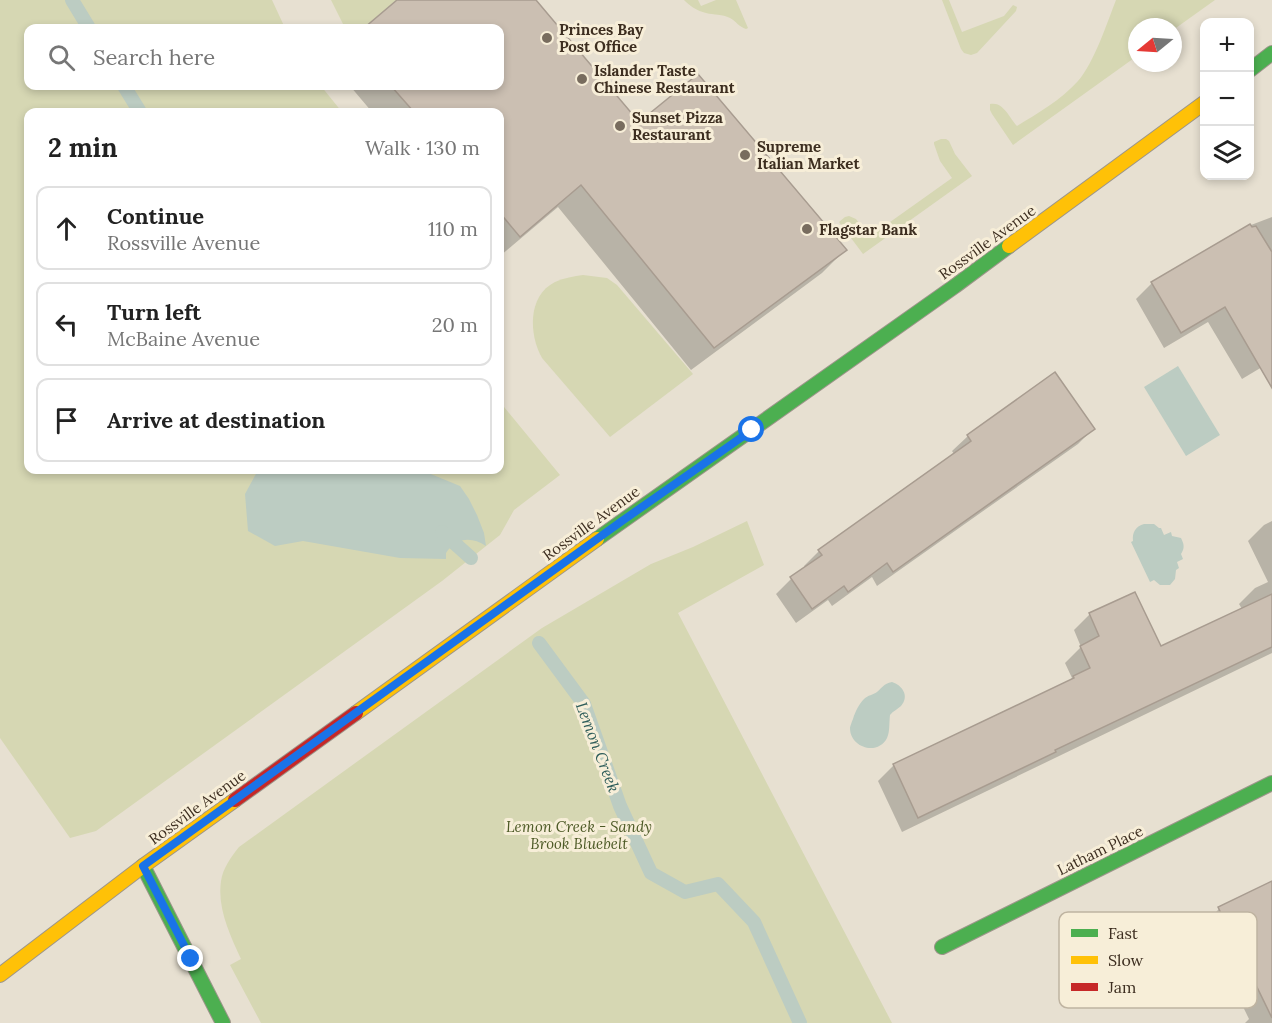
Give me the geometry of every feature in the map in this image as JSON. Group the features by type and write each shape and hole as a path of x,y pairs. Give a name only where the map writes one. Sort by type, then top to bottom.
{"street":[{"path":"1254,67 1272,53"},
{"name":"Rossville Avenue","path":"0,975 143,866 622,521 993,258 1200,106"},
{"name":"Latham Place","path":"942,947 1272,783"},
{"path":"143,866 223,1023"}],"green space":[{"path":"0,0 272,0 283,24 24,24 24,90 324,90 339,108 24,108 24,474 504,474 504,407 560,475 514,510 500,535 442,581 96,831 70,838 0,738"},
{"path":"331,0 397,0 369,24 343,24"},
{"path":"684,0 698,0 701,6 716,0 736,0 748,28 744,28 727,17 700,11"},
{"path":"942,0 949,0 962,32 1004,16 1013,5 1017,7 1016,11 977,53 971,55 964,53 961,49"},
{"path":"1116,0 1215,0 1182,24 1182,18 1128,18 1128,62 1013,145 992,114 990,104 1002,107 1017,126 1049,106 1078,81 1100,42"},
{"path":"941,139 949,141 955,154 972,176 863,254 839,222 849,216 856,219 869,237 952,178 940,161 934,144"},
{"path":"583,275 607,278 617,285 693,374 610,437 542,358 533,328 535,306 546,288 569,277"},
{"name":"Lemon Creek - Sandy Brook Bluebelt","path":"747,521 764,565 678,613 892,1023 261,1023 230,965 241,959 225,921 221,901 221,881 224,872 239,847 542,628 651,564"}],"shaded area":[{"path":"1178,366 1220,435 1186,456 1144,387"},
{"path":"256,474 431,474 460,486 477,515 486,546 475,541 464,540 450,548 446,553 446,559 400,558 303,541 275,546 248,531 245,494"},
{"path":"1144,524 1154,524 1161,528 1164,535 1171,532 1172,536 1182,540 1183,559 1177,562 1179,568 1170,585 1160,585 1154,580 1150,582 1131,542 1135,530"},
{"path":"892,682 902,688 905,698 901,706 890,715 887,738 877,747 859,745 851,735 850,728 857,708 866,698"}],"building":[{"path":"397,0 536,0 639,122 698,74 847,250 714,348 581,185 520,237 504,218 504,108 410,108 395,90 504,90 504,24 369,24"},
{"path":"1250,224 1252,227 1256,226 1272,252 1272,388 1225,307 1181,333 1151,282"},
{"path":"1055,372 1095,429 893,572 887,563 848,592 844,586 812,609 790,577 822,555 818,550 971,441 967,435"},
{"path":"1135,592 1161,646 1272,594 1272,647 918,818 893,764 1074,678 1073,676 1090,668 1080,646 1099,636 1089,613"},
{"path":"1272,881 1272,1018 1257,987 1257,912 1220,912 1218,907"}],"waterway":[{"name":"Lemon Creek","path":"72,0 87,24"},
{"name":"Lemon Creek","path":"126,90 138,108"},
{"name":"Lemon Creek","path":"442,532 471,558"},
{"name":"Lemon Creek","path":"539,643 584,704 620,806 651,873 685,892 718,884 754,922 800,1023"}],"traffic: fast":[{"path":"1254,67 1272,53"},
{"path":"597,539 1009,246"},
{"path":"942,947 1272,783"},
{"path":"143,866 223,1023"}],"traffic: slow":[{"path":"1009,246 1200,106"},
{"path":"356,713 597,539"},
{"path":"0,975 143,866 235,800"}],"traffic: jam":[{"path":"235,800 356,713"}],"place":[{"name":"Princes Bay Post Office","path":"547,38"},
{"name":"Islander Taste Chinese Restaurant","path":"582,79"},
{"name":"Sunset Pizza Restaurant","path":"620,126"},
{"name":"Supreme Italian Market","path":"745,155"},
{"name":"Flagstar Bank","path":"807,229"}],"route":[{"path":"191,959 143,866 752,430"}]}
